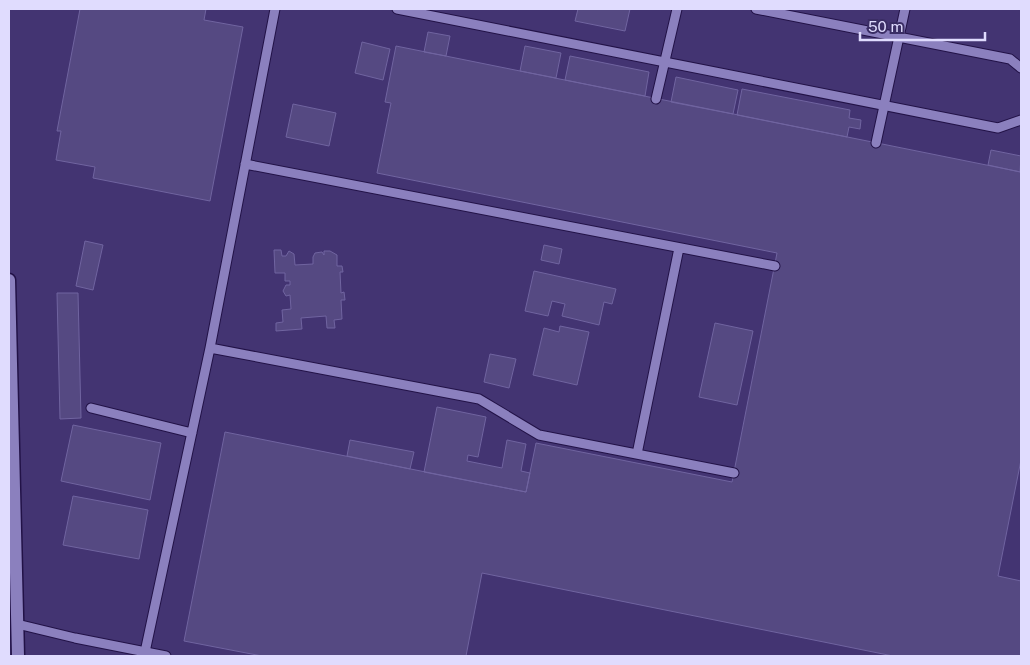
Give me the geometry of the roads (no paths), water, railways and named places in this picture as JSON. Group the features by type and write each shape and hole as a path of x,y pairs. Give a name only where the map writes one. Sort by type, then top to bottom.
{"street":[{"path":"9,280 18,656"}],"lane":[{"path":"145,652 210,348 274,9"},
{"path":"397,9 998,128 1021,120"},
{"path":"656,99 677,9"},
{"path":"756,9 1010,59 1021,68"},
{"path":"876,143 905,9"},
{"path":"245,164 775,266"},
{"path":"637,454 679,248"},
{"path":"210,348 479,399 539,435 734,473"},
{"path":"91,408 192,433"},
{"path":"17,624 166,656"}]}
